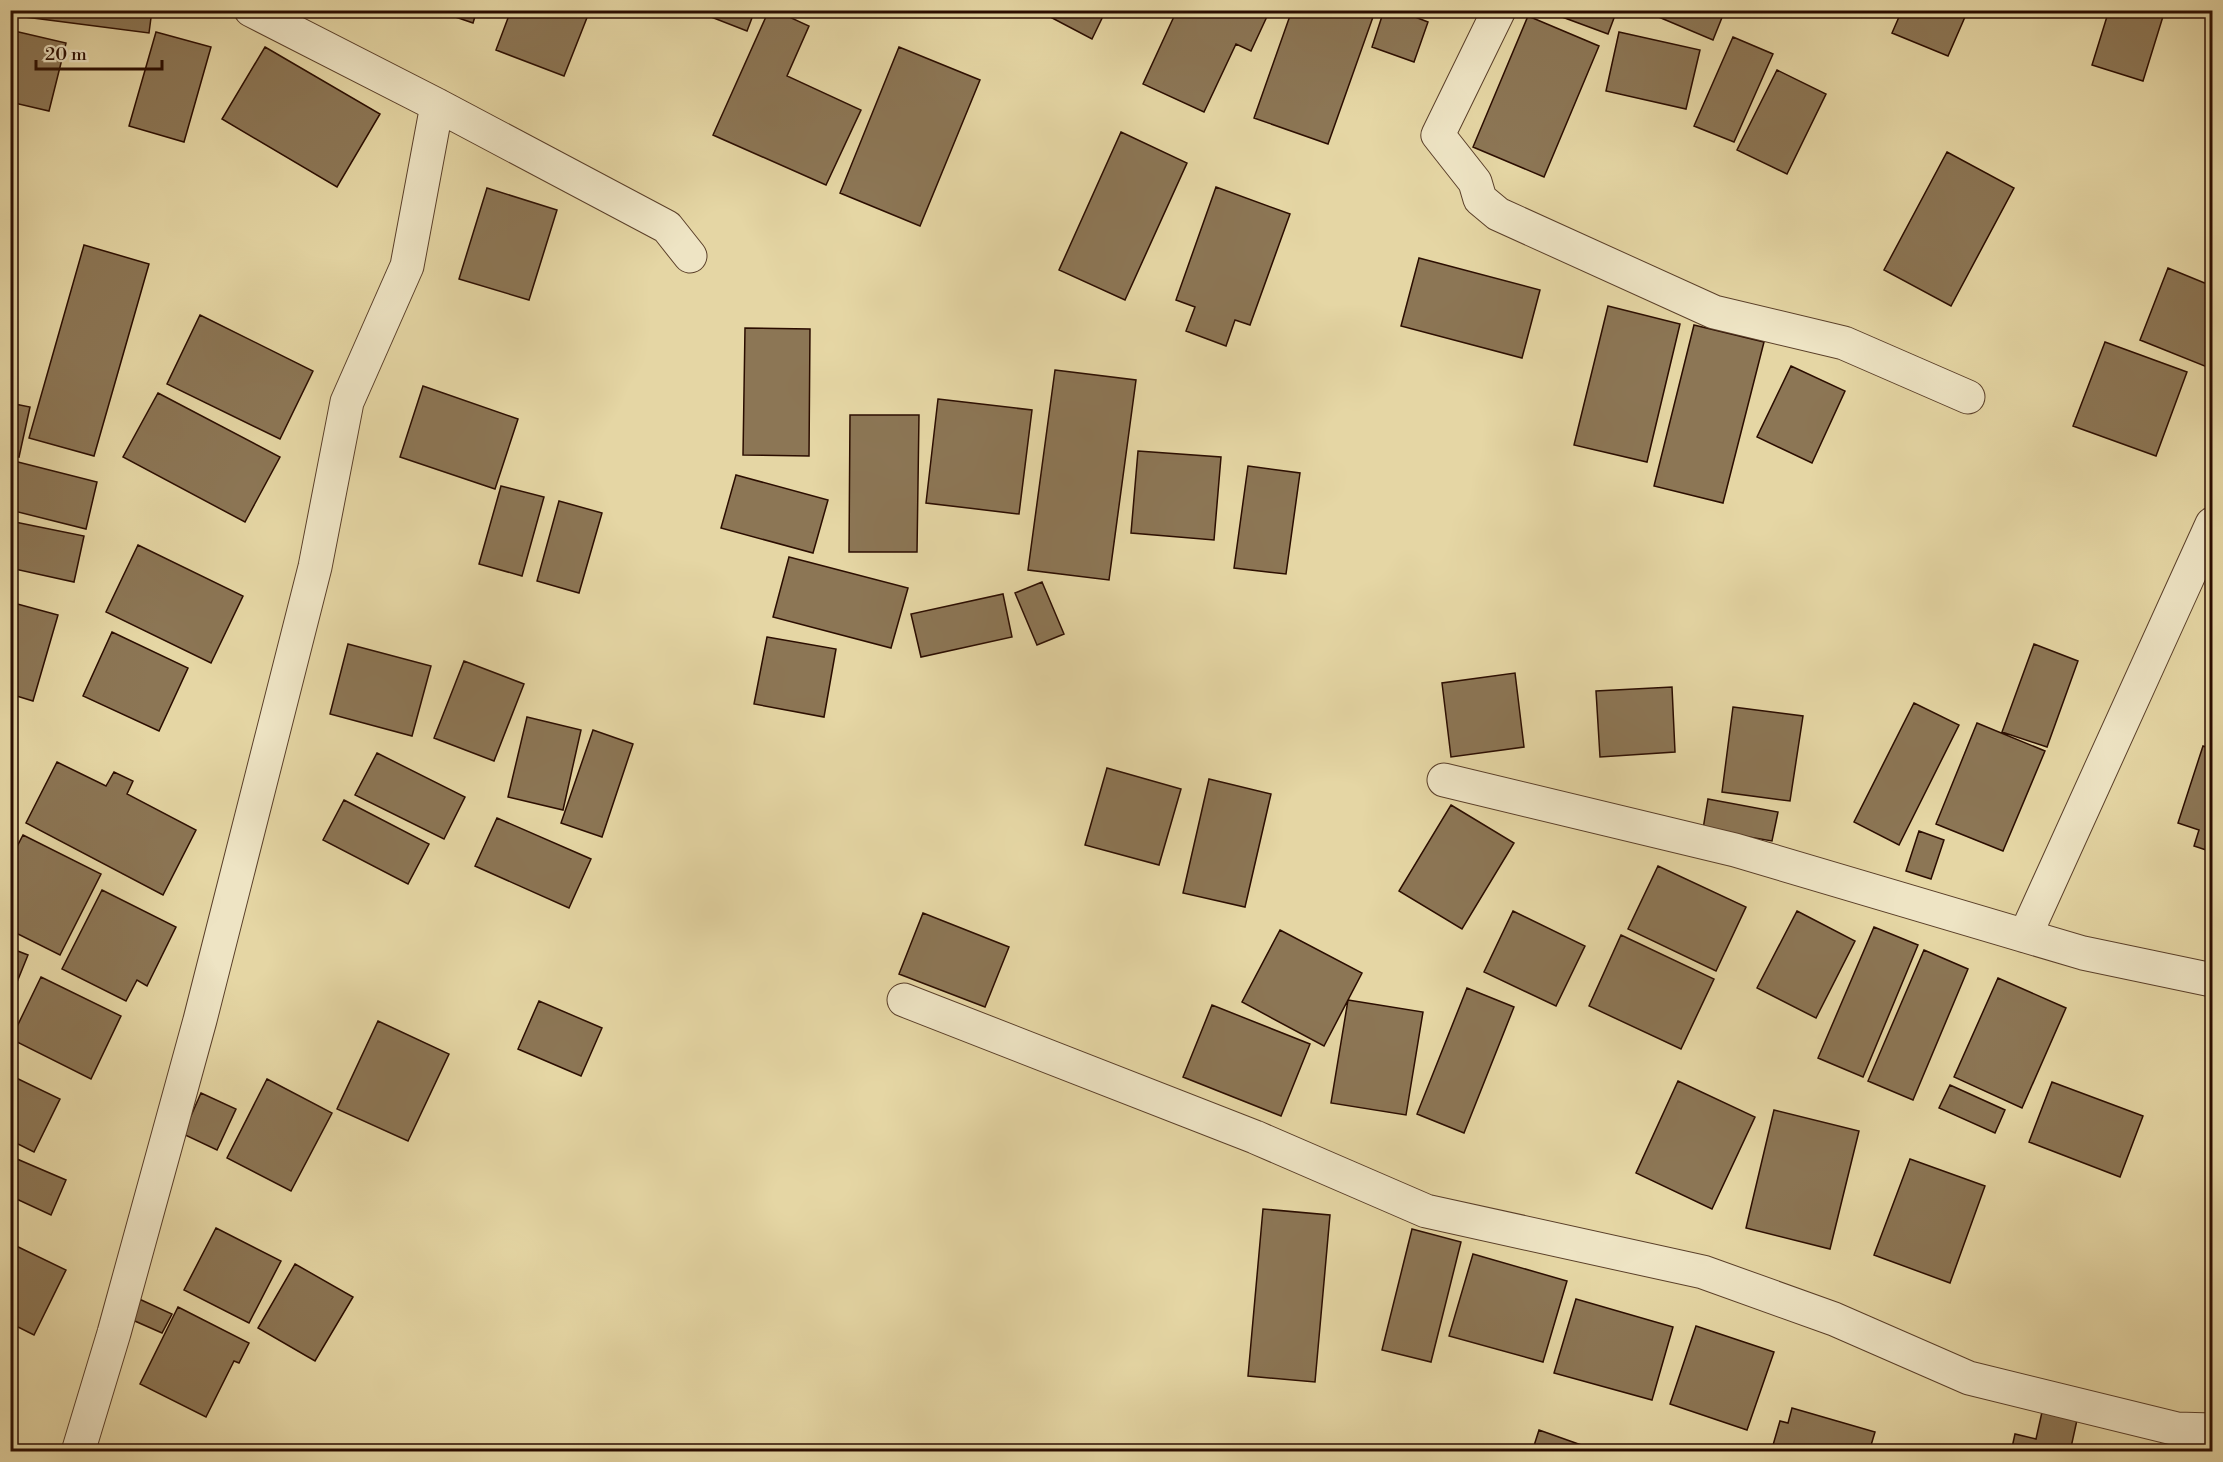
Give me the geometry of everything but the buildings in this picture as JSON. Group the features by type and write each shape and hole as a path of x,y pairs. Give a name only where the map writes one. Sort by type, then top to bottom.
{"street":[{"path":"251,10 667,227 690,256"},
{"path":"1499,10 1438,135 1475,182 1479,199 1498,214 1714,312 1844,343 1968,397"},
{"path":"78,1452 114,1333 202,1009 315,567 347,402 407,266 437,105"},
{"path":"2025,936 2212,524"},
{"path":"1444,780 1735,850 2083,953 2212,980"},
{"path":"904,1000 1256,1137 1426,1211 1703,1272 1834,1319 1969,1378 2177,1430 2212,1430"}]}
